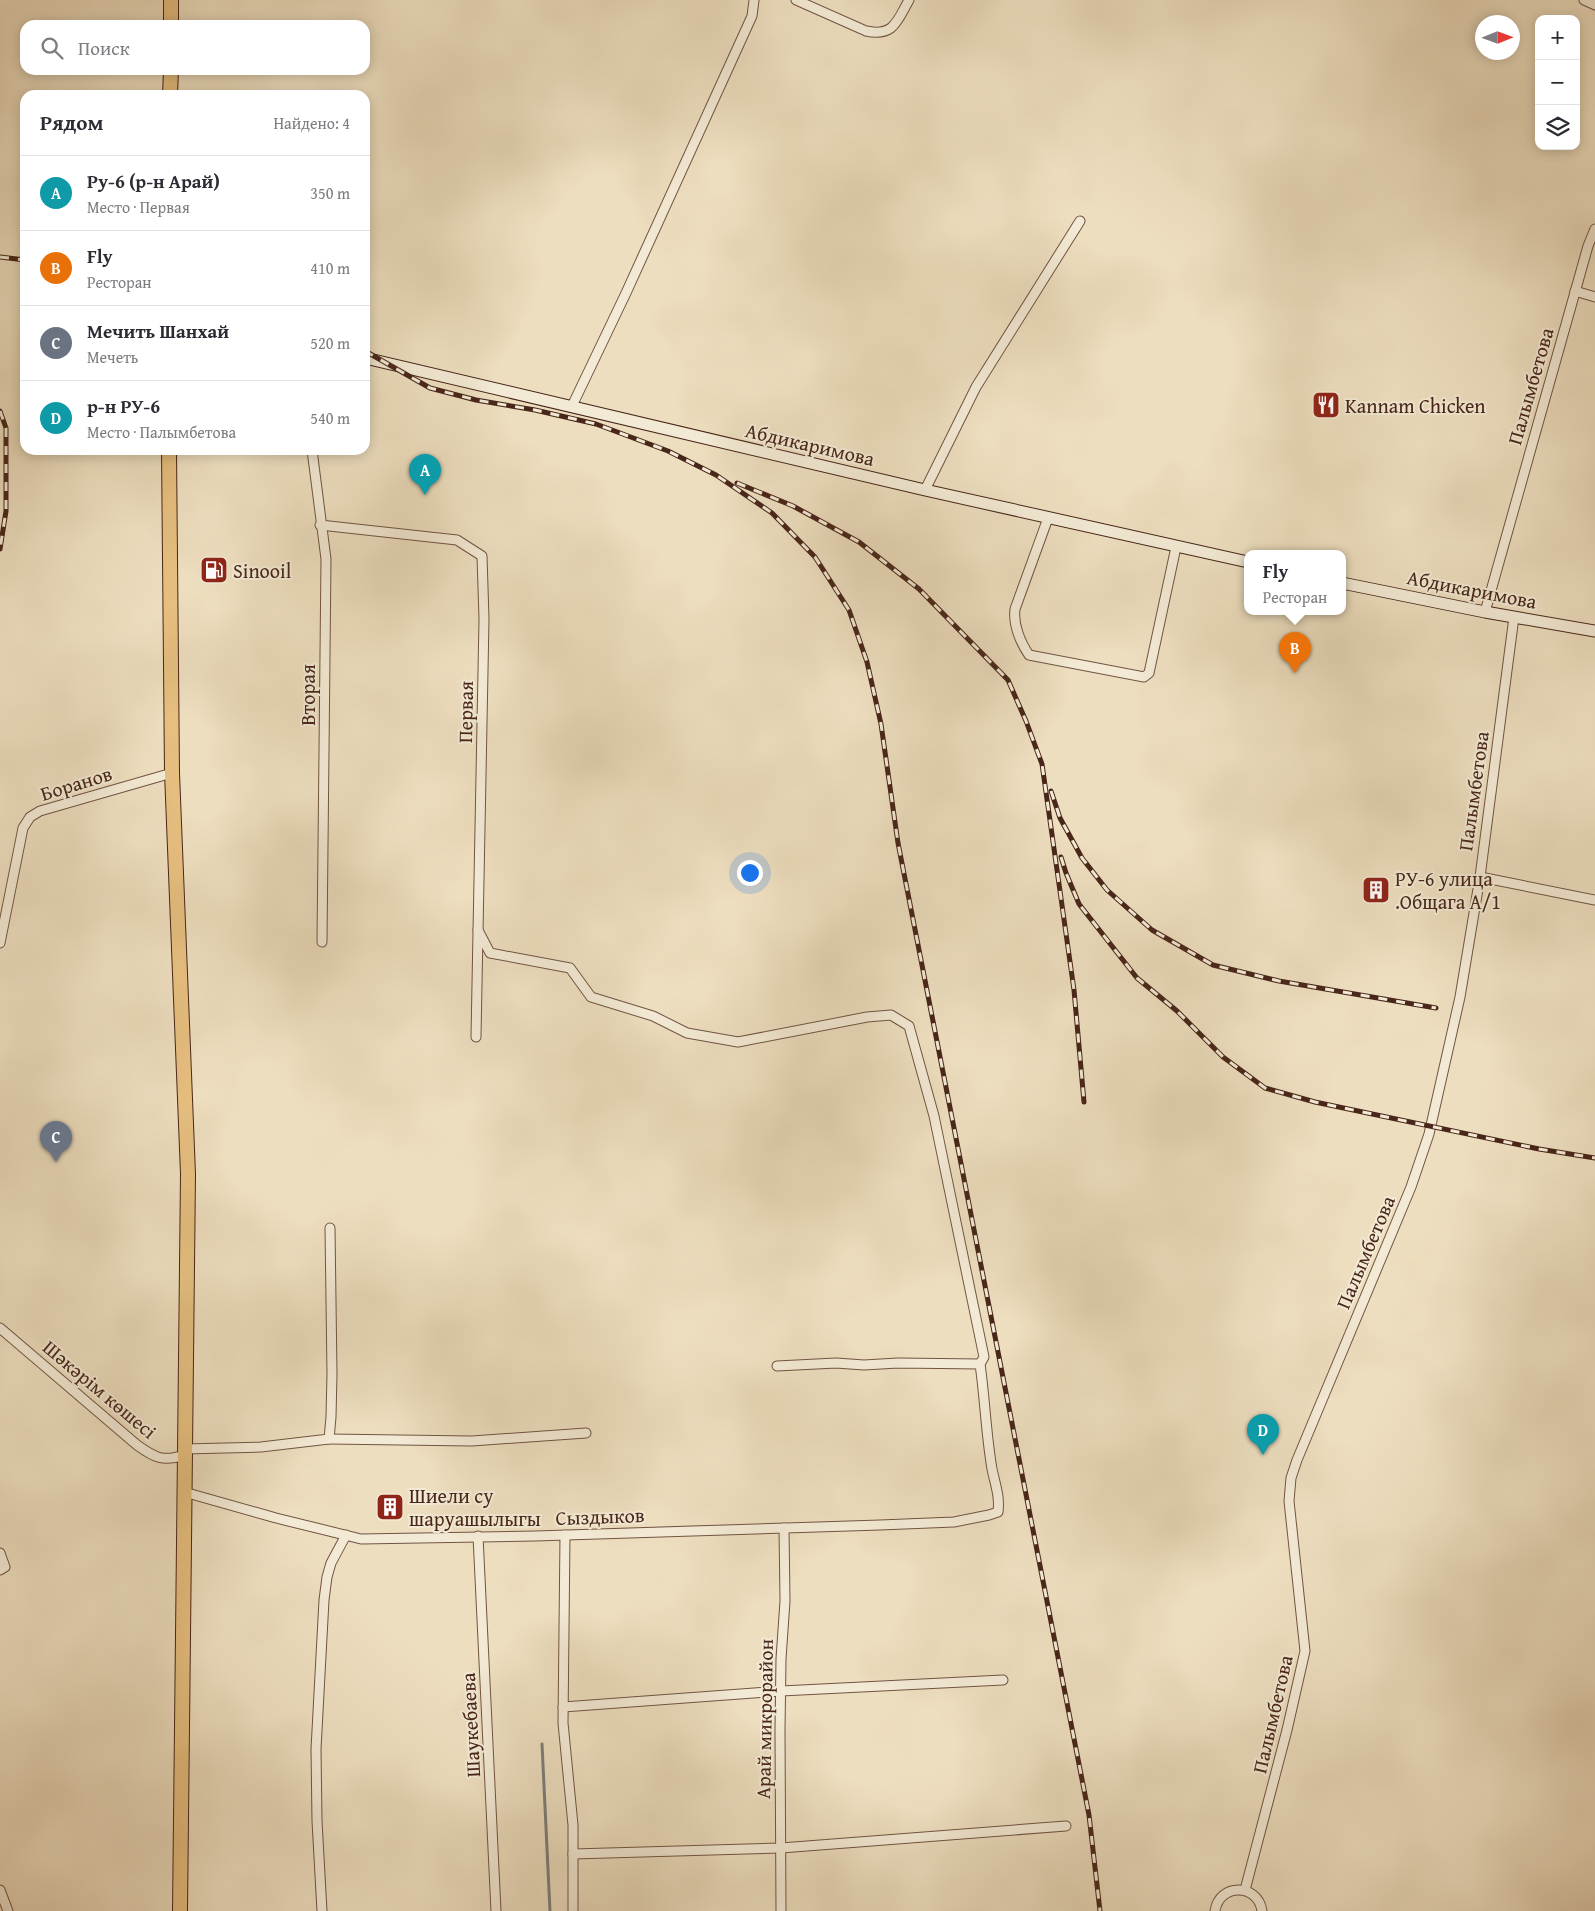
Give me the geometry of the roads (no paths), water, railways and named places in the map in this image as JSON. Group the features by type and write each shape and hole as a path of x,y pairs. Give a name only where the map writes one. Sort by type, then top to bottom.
{"main road":[{"path":"171,0 171,20"},
{"path":"170,90 171,75"},
{"name":"Абдикаримова","path":"370,359 925,490 1244,561"},
{"path":"169,455 172,772 188,1174 180,1911"},
{"name":"Абдикаримова","path":"1346,584 1485,612 1595,631"}],"street":[{"path":"572,406 626,293 752,16 754,0"},
{"path":"796,0 866,31 878,34 888,31 909,0"},
{"path":"1584,0 1595,5"},
{"path":"925,490 976,387 1080,221"},
{"name":"Палымбетова","path":"1485,612 1575,291 1595,229"},
{"path":"1575,291 1595,297"},
{"name":"Вторая","path":"313,455 320,525 326,559 322,942"},
{"path":"1048,518 1015,609 1014,619 1024,648 1029,655 1144,677 1149,674 1176,547"},
{"name":"Первая","path":"320,525 457,540 482,556 484,619 476,1037"},
{"name":"Палымбетова","path":"1245,1890 1287,1730 1305,1650 1288,1501 1291,1478 1411,1187 1428,1134 1460,997 1480,877 1514,617"},
{"name":"Боранов","path":"0,943 23,828 30,817 40,810 172,772"},
{"path":"1480,877 1595,900"},
{"path":"478,930 490,953 570,968 591,997 653,1016 687,1034 738,1042 867,1017 891,1015 909,1026 934,1116 984,1357 980,1364 898,1363 864,1365 836,1363 778,1366"},
{"path":"328,1439 331,1417 332,1374 330,1228"},
{"name":"Шәкәрім көшесі","path":"0,1328 137,1445 152,1455 164,1459 185,1452 261,1447 328,1439 472,1441 586,1433"},
{"name":"Сыздыков","path":"184,1492 361,1539 566,1535 954,1522 990,1516 998,1512 998,1492 992,1469 986,1429 980,1364"},
{"name":"Арай микрорайон","path":"781,1911 781,1691 785,1601 784,1528"},
{"path":"322,1911 317,1821 316,1749 324,1600 331,1563 346,1535"},
{"path":"566,1535 563,1723 573,1826 573,1911"},
{"name":"Шаукебаева","path":"478,1536 496,1911"},
{"path":"0,1553 3,1569"},
{"path":"563,1707 781,1691 1003,1680"},
{"path":"573,1854 781,1848 1066,1826"},
{"path":"1215,1911 1218,1901 1223,1895 1237,1889 1245,1890 1257,1899 1262,1911"},
{"path":"0,1890 8,1911"}],"waterway":[{"path":"542,1744 550,1911"}],"railway":[{"path":"0,257 20,259"},
{"path":"370,354 430,388 476,400 535,410 596,424 668,451 716,475 772,513 815,557 849,610 867,662 881,724 898,843 1089,1815 1100,1911"},
{"path":"0,411 6,428 6,511 0,549"},
{"path":"737,483 793,506 859,542 919,589 1008,680 1042,764 1074,990 1084,1102"},
{"path":"1051,791 1060,818 1082,858 1107,890 1152,930 1213,965 1279,981 1436,1008"},
{"path":"1061,857 1079,904 1137,978 1177,1011 1223,1057 1265,1088 1315,1102 1539,1149 1595,1158"}],"place":[{"name":"Kannam Chicken","path":"1326,405"},
{"name":"Ру-6 (р-н Арай)","path":"425,495"},
{"name":"Sinooil","path":"214,570"},
{"name":"Fly","path":"1295,673"},
{"name":"РУ-6 улица .Общага А/1","path":"1376,890"},
{"name":"Мечить Шанхай","path":"56,1162"},
{"name":"р-н РУ-6","path":"1263,1455"},
{"name":"Шиели су шаруашылыгы","path":"390,1507"}]}
